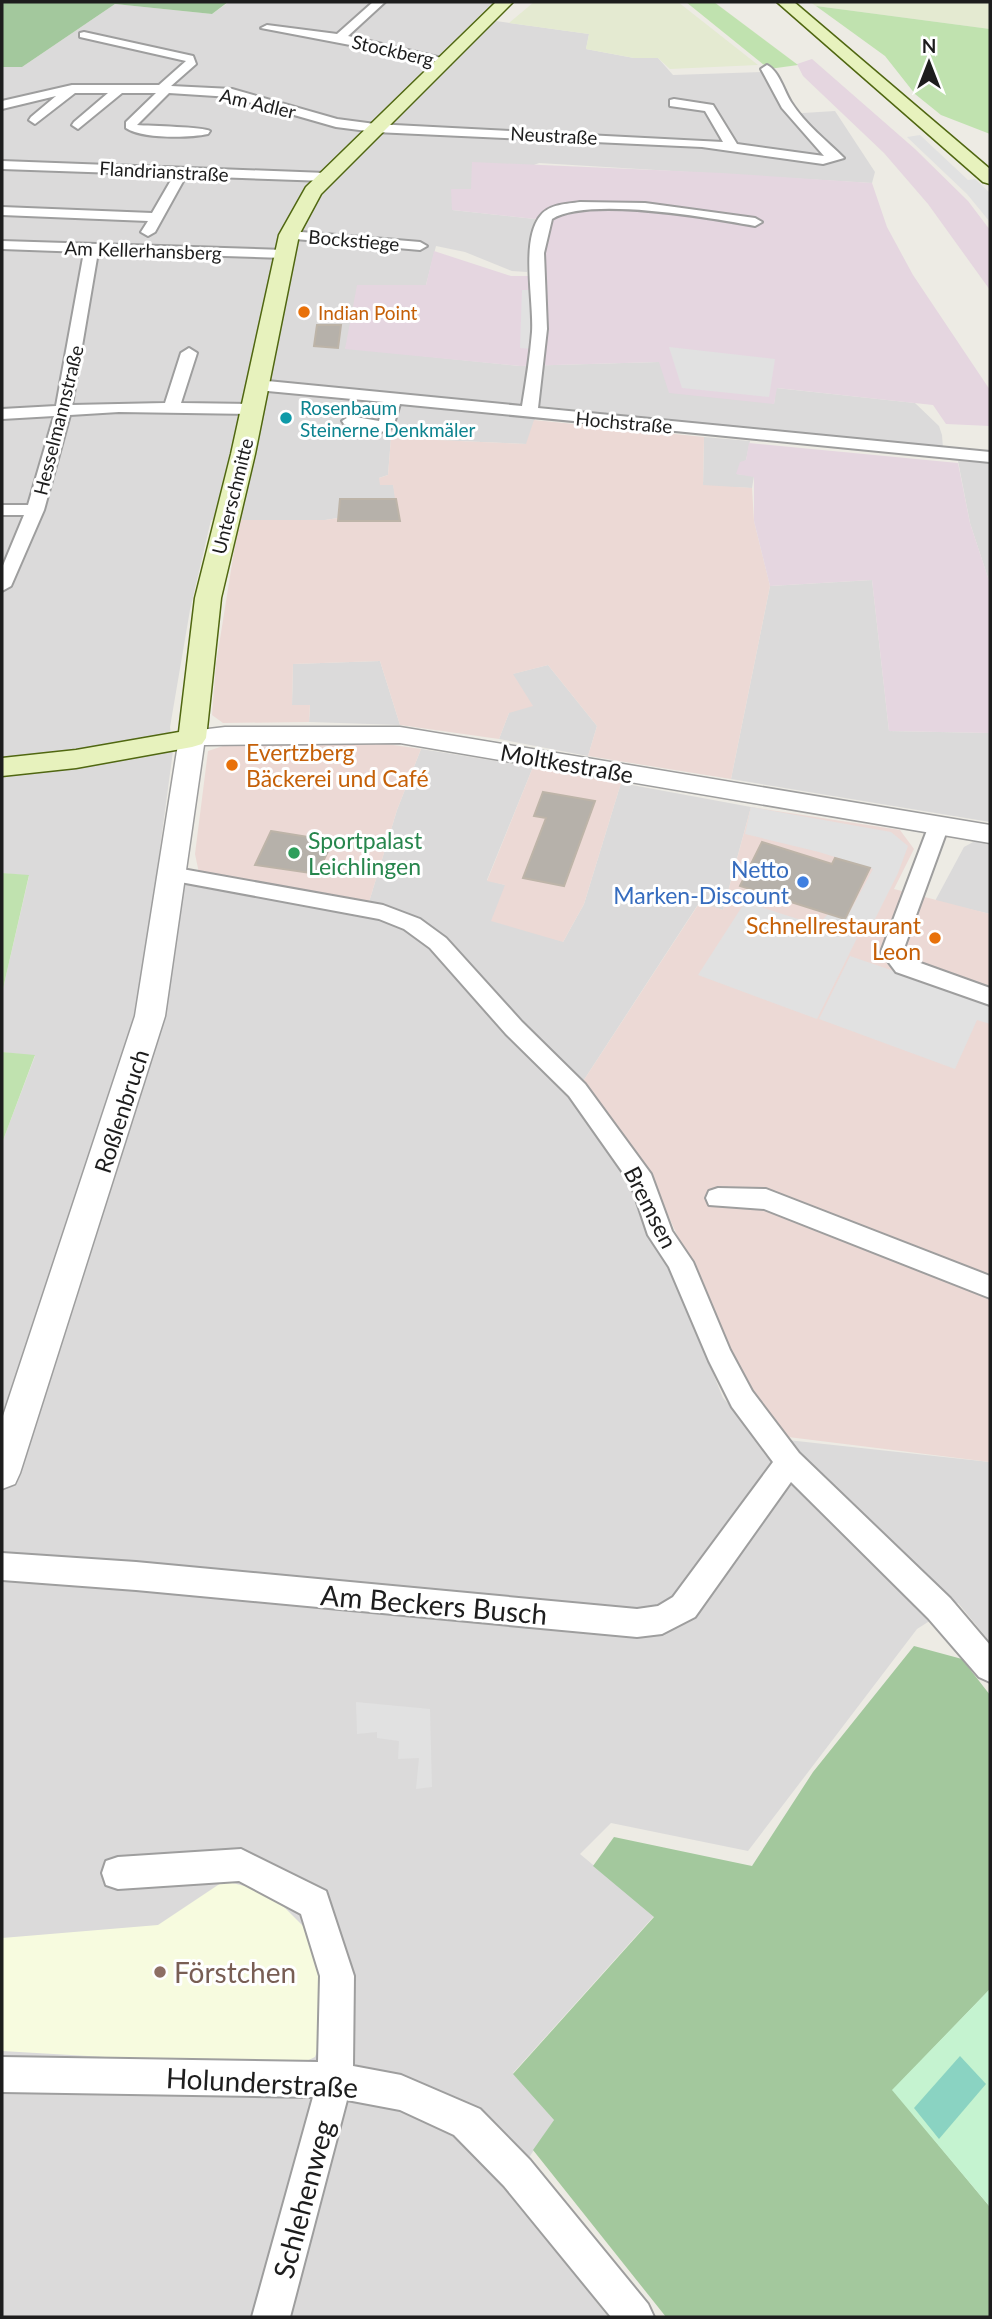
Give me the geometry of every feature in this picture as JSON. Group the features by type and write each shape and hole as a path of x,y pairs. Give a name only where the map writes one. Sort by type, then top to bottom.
{"main road":[{"name":"Stockberg","path":"375,128 505,2"},
{"path":"785,2 990,178"},
{"name":"Unterschmitte","path":"192,738 208,598 255,397 286,245 301,209 326,177 375,128"},
{"path":"2,767 76,759 192,738"}],"street":[{"name":"Stockberg","path":"340,38 379,2"},
{"name":"Stockberg","path":"267,28 340,38 446,62"},
{"path":"84,35 189,58 192,62 165,85 166,89 130,125 134,128 175,133 204,131"},
{"name":"Neustraße","path":"375,128 732,146 823,160 838,158 828,153 786,105 767,69"},
{"path":"78,125 120,88"},
{"path":"35,120 72,89"},
{"name":"Am Adler","path":"2,105 72,89 166,89 242,95 336,123 375,128"},
{"path":"674,103 709,108 713,120 732,146"},
{"name":"Flandrianstraße","path":"2,165 326,177"},
{"path":"139,249 182,172"},
{"path":"529,413 540,319 539,244 545,218 552,210 575,205 620,207 716,214 755,222"},
{"path":"2,211 155,217"},
{"name":"Am Kellerhansberg","path":"2,245 139,249 286,245"},
{"name":"Bockstiege","path":"286,245 420,246"},
{"name":"Hesselmannstraße","path":"2,586 36,510 65,410 92,248"},
{"path":"172,407 189,353"},
{"name":"Hochstraße","path":"2,414 172,407 255,397 393,399 990,457"},
{"path":"350,421 385,427 393,399"},
{"path":"2,510 36,510"},
{"name":"Moltkestraße","path":"192,738 225,735 400,735 990,834"},
{"name":"Roßlenbruch","path":"2,1473 140,1053 155,993 192,738"},
{"path":"939,825 892,947 894,957 904,966 990,997"},
{"name":"Bremsen","path":"172,874 383,912 412,924 438,943 514,1028 577,1090 642,1181 661,1235 680,1262 718,1353 742,1399 789,1462 939,1608 990,1667"},
{"path":"718,1198 766,1199 990,1287"},
{"name":"Am Beckers Busch","path":"2,1567 136,1576 637,1623 662,1620 684,1607 789,1462"},
{"name":"Schlehenweg","path":"118,1873 241,1865 314,1903 337,1976 335,2080 271,2317"},
{"name":"Holunderstraße","path":"2,2075 335,2080 401,2093 467,2122 517,2173 635,2317"}],"shaded area":[{"path":"229,2 499,2 482,19 589,34 586,49 634,58 658,58 673,75 762,72 787,114 835,111 875,172 872,183 539,163 471,190 452,210 535,219 527,272 512,271 465,252 436,246 426,285 345,348 519,366 659,362 774,404 776,388 915,403 939,426 942,435 943,448 539,406 527,444 391,438 388,475 379,478 393,484 396,499 340,499 338,518 325,520 211,520 190,610 170,727 173,751 156,878 382,917 413,928 535,1058 632,1173 723,1398 760,1437 990,1462 990,1642 958,1603 917,1629 748,1851 611,1823 580,1854 654,1916 513,2073 554,2120 508,2189 608,2317 2,2317 2,1143 35,1056 2,1052 2,993 29,876 2,873 2,67 22,67 115,4 212,14"},
{"path":"534,2 678,2 758,65 670,69 658,58 634,58 586,49 589,34 509,23"},
{"path":"810,2 990,2 990,29 816,6"},
{"path":"812,59 915,149 968,201 990,230 990,290 928,204 884,153 803,76 797,64"},
{"path":"920,135 968,180 975,179 990,193 990,222 967,194 907,137"},
{"path":"472,162 722,173 872,183 887,227 913,275 990,390 990,426 946,424 933,405 777,388 774,404 669,393 659,362 520,366 345,349 357,285 426,285 434,251 511,276 545,276 545,249 555,214 535,219 452,210 451,189 471,189"},
{"path":"522,290 532,290 532,349 520,348"},
{"path":"669,347 775,359 769,397 682,388"},
{"path":"534,420 704,437 703,485 752,488 754,521 770,586 731,779 588,756 597,726 548,665 513,674 533,706 509,713 499,739 400,725 380,661 293,664 292,705 310,705 309,722 223,723 212,715 216,664 239,520 325,520 338,518 340,499 395,499 393,485 380,485 379,478 388,475 391,438 526,444"},
{"path":"704,437 750,441 746,460 737,474 754,476 752,488 703,486"},
{"path":"749,443 958,463 970,523 990,584 990,733 889,731 872,580 770,586 754,521 754,477 736,474 740,462 746,460"},
{"path":"958,461 990,463 990,584 970,523"},
{"path":"872,580 889,731 990,733 990,822 731,779 770,586"},
{"path":"380,661 400,725 309,722 310,705 292,705 293,664"},
{"path":"548,665 597,726 588,756 499,739 509,713 512,674"},
{"path":"379,743 421,749 397,810 369,902 199,873 195,854 208,751 229,744"},
{"path":"421,749 533,767 487,880 505,885 563,942 584,904 621,783 751,807 723,910 699,903 580,1086 432,926 369,902 397,810"},
{"path":"533,767 621,783 584,904 563,942 491,921 505,885 487,881"},
{"path":"751,807 900,830 914,849 894,889 990,914 990,1462 780,1436 749,1397 645,1163 580,1086 700,902 723,910"},
{"path":"751,807 891,832 908,846 898,873 869,931 857,927 853,934 820,923 828,914 846,919 873,869 819,852 745,834"},
{"path":"975,841 990,844 990,914 935,901 964,847"},
{"path":"745,902 857,938 817,1019 698,975"},
{"path":"850,956 990,1004 990,1024 977,1020 955,1069 819,1019"},
{"path":"356,1702 430,1709 432,1787 416,1789 419,1758 398,1759 399,1741 377,1738 377,1732 357,1734"},
{"name":"Förstchen","path":"224,1881 257,1889 284,1907 304,1927 316,1957 320,1987 320,2043 315,2057 300,2064 259,2066 2,2051 2,1938 158,1925"},
{"path":"960,2056 986,2084 939,2139 914,2108"}],"green space":[{"path":"2,2 228,2 212,14 115,4 22,67 2,67"},
{"path":"686,2 714,2 798,65 769,69"},
{"path":"816,6 990,29 990,134 941,115 915,94 885,56"},
{"path":"2,873 29,875 2,993"},
{"path":"2,1052 35,1055 2,1143"},
{"path":"914,1646 962,1659 990,1695 990,1989 893,2090 990,2207 990,2317 666,2317 533,2150 554,2120 513,2074 654,1917 593,1866 614,1837 752,1866 813,1772"},
{"path":"990,1989 990,2207 892,2090"}],"building":[{"path":"317,325 341,325 338,348 314,346"},
{"path":"340,499 396,499 400,521 338,521"},
{"path":"543,792 595,801 564,886 523,878 546,818 534,816"},
{"name":"Sportpalast Leichlingen","path":"271,831 333,841 317,874 255,865"},
{"name":"Netto Marken-Discount","path":"762,842 832,864 835,858 870,868 845,919 740,886"}],"place":[{"name":"Indian Point","path":"304,312"},
{"name":"Rosenbaum Steinerne Denkmäler","path":"286,418"},
{"name":"Evertzberg Bäckerei und Café","path":"232,765"},
{"name":"Sportpalast Leichlingen","path":"294,853"},
{"name":"Netto Marken-Discount","path":"803,882"},
{"name":"Schnellrestaurant Leon","path":"935,938"},
{"name":"Förstchen","path":"160,1972"}]}
